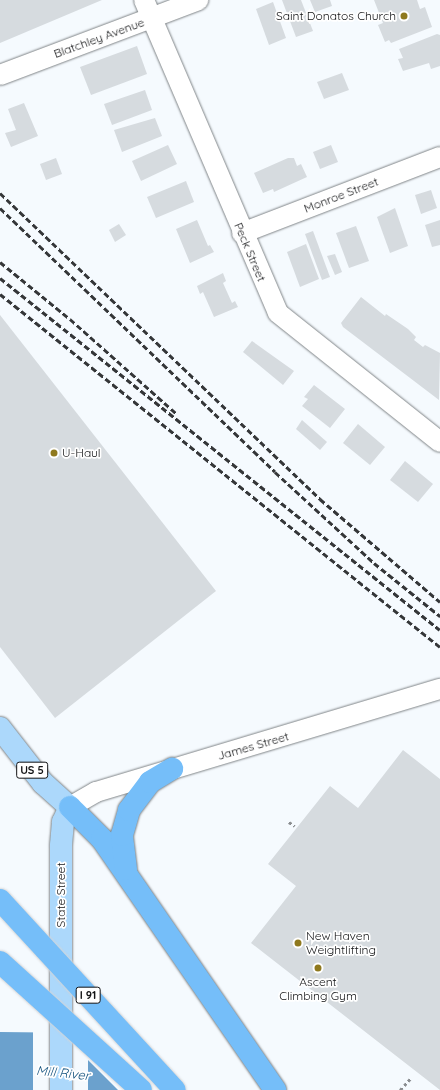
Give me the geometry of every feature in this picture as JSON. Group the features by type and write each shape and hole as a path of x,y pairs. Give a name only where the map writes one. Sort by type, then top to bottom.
{"highway":[{"path":"132,883 122,851 125,819 145,787 172,770"},
{"path":"70,807 102,839 275,1090"},
{"name":"I 91","path":"0,900 175,1090"},
{"path":"0,962 141,1090"}],"main road":[{"name":"US 5","path":"0,728 43,783 70,807"},
{"name":"State Street","path":"61,1090 61,846 63,822 70,807"}],"street":[{"name":"Peck Street","path":"144,0 270,299 286,322 440,442"},
{"name":"Blatchley Avenue","path":"0,75 198,0"},
{"name":"Monroe Street","path":"242,233 440,157"},
{"name":"James Street","path":"70,807 79,799 96,792 440,689"}],"path":[{"path":"290,822 295,826"},
{"path":"400,1090 410,1079"}],"water":[{"name":"Mill River","path":"0,1032 90,1033 209,1090 0,1090"}],"pier":[{"path":"124,1016 153,1032 211,1090 118,1090 88,1060 88,1090 33,1090 33,1032 96,1030"}],"building":[{"path":"0,0 102,0 0,43"},
{"path":"282,0 301,0 313,31 296,37"},
{"path":"310,0 330,0 332,6 315,12"},
{"name":"Saint Donatos Church","path":"374,0 417,0 420,9 425,7 432,27 391,43 389,40 385,42 378,25 383,23"},
{"path":"273,2 286,38 269,45 256,9"},
{"path":"437,34 440,35 440,66 431,69 429,63 403,71 398,59 403,58 399,49"},
{"path":"137,46 147,74 91,95 80,67"},
{"path":"342,73 349,90 324,99 317,82"},
{"path":"145,90 152,110 112,125 104,104"},
{"path":"24,103 38,136 11,147 5,133 16,130 8,109"},
{"path":"155,118 162,136 122,152 114,130"},
{"path":"168,145 177,164 141,181 132,161"},
{"path":"331,145 338,162 320,169 313,152"},
{"path":"56,158 62,174 46,180 40,164"},
{"path":"288,158 294,158 297,166 301,164 307,177 274,192 273,189 263,193 254,173"},
{"path":"186,181 194,202 156,218 147,197"},
{"path":"431,190 437,208 421,214 415,195"},
{"path":"395,208 408,246 390,253 377,217"},
{"path":"197,220 208,246 210,245 214,252 190,263 176,229"},
{"path":"440,220 440,245 432,247 425,225"},
{"path":"119,224 126,235 115,242 109,230"},
{"path":"356,226 369,261 349,268 336,233"},
{"path":"313,231 330,277 322,280 305,234"},
{"path":"306,244 319,279 300,287 287,252"},
{"path":"335,254 342,272 335,275 327,256"},
{"path":"223,273 226,281 223,283 232,303 235,301 238,307 214,317 203,292 200,294 197,286"},
{"path":"361,297 385,316 386,314 408,329 416,337 414,340 423,347 425,345 440,353 439,400 343,327 341,323"},
{"name":"U-Haul","path":"0,315 216,591 55,718 0,647"},
{"path":"252,341 294,371 283,385 243,352"},
{"path":"314,385 345,409 330,428 302,406 308,399 304,397"},
{"path":"302,420 327,442 320,450 296,429"},
{"path":"358,424 385,447 370,465 343,443"},
{"path":"405,461 433,484 418,502 390,480"},
{"path":"403,750 440,779 440,1090 251,943 296,886 268,864 330,786 358,808"}],"railway":[{"path":"0,193 320,499 440,602"},
{"path":"0,208 275,472 374,563 440,616"},
{"path":"0,262 70,319 176,413"},
{"path":"0,278 440,630"},
{"path":"0,294 440,647"}],"place":[{"name":"Saint Donatos Church","path":"404,16"},
{"name":"U-Haul","path":"54,453"},
{"name":"New Haven Weightlifting","path":"298,943"},
{"name":"Ascent Climbing Gym","path":"318,968"}]}
